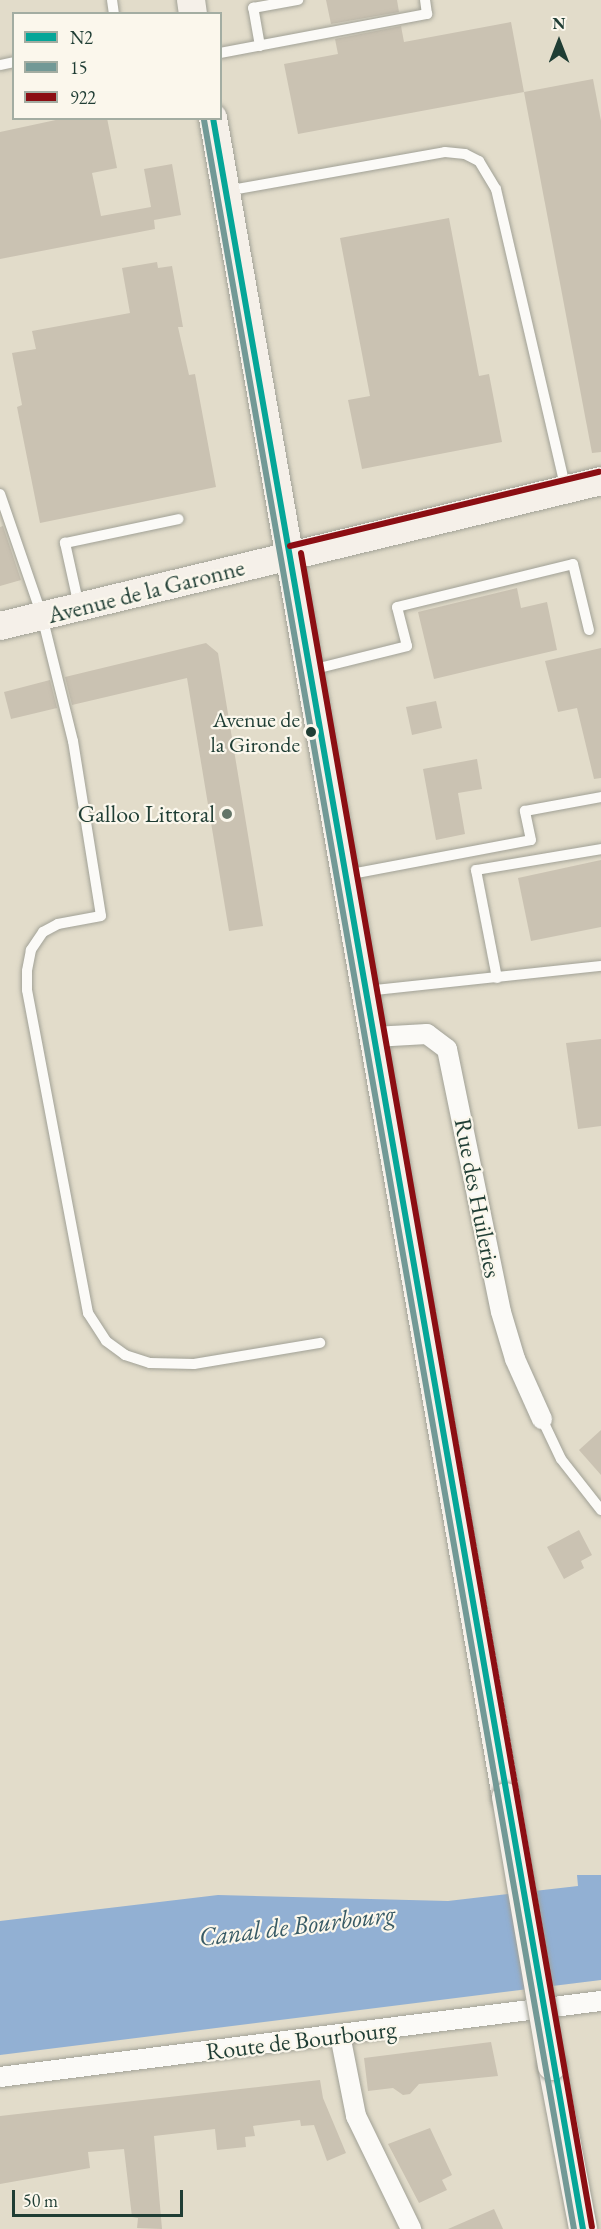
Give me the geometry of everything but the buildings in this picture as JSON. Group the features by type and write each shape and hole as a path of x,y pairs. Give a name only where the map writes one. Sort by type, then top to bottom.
{"street":[{"path":"213,120 292,555 552,2066 583,2229"},
{"path":"292,555 601,481"},
{"name":"Avenue de la Garonne","path":"0,626 292,555"},
{"name":"Rue des Huileries","path":"374,1037 427,1034 447,1048 501,1312 515,1359 542,1419"},
{"name":"Route de Bourbourg","path":"0,2077 601,2001"},
{"path":"339,2035 356,2116 411,2229"},
{"path":"552,2066 567,2229"}],"lane":[{"path":"260,46 253,8 298,0"},
{"path":"222,53 428,14 425,0"},
{"path":"226,191 445,152 465,154 479,161 495,189 566,489"},
{"path":"0,494 42,616 73,741 101,916 58,924 43,932 31,950 27,971 37,1048 88,1313 98,1333 116,1349 157,1364 194,1364 320,1343"},
{"path":"79,607 65,543 179,519"},
{"path":"311,670 407,646 398,607 573,564 589,630"},
{"path":"346,875 531,840 525,811 601,796"},
{"path":"497,978 476,870 601,849"},
{"path":"366,991 601,966"},
{"path":"542,1419 566,1466 601,1510"}],"water":[{"name":"Canal de Bourbourg","path":"577,1875 601,1875 601,1980 0,2055 0,1921 218,1895 448,1901 578,1886"}],"transit line":[{"name":"15","path":"204,120 574,2229"},
{"name":"N2","path":"213,120 583,2229"},
{"name":"922","path":"290,546 599,472"},
{"name":"922","path":"301,553 592,2227"}],"place":[{"name":"Avenue de la Gironde","path":"311,732"},
{"name":"Galloo Littoral","path":"227,814"}]}
